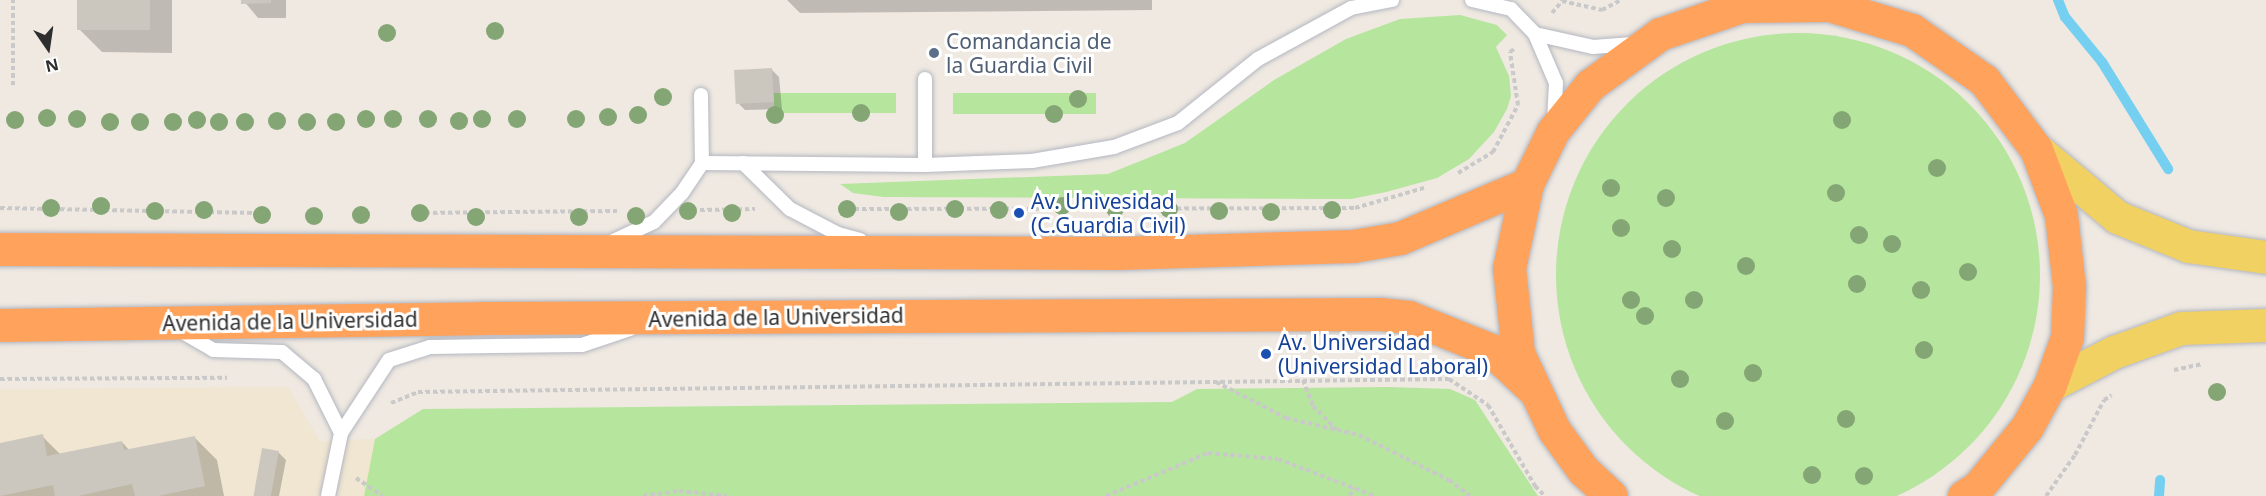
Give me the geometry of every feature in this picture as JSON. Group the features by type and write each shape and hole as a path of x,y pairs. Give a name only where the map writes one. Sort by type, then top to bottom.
{"highway":[{"path":"1611,496 1583,470 1554,430 1532,388 1518,352 1509,268 1527,184 1553,131 1590,85 1660,34 1711,9 1742,6 1829,5 1864,8 1912,30 1984,80 2036,149 2061,215 2069,286 2067,337 2050,385 2027,428 1973,493"},
{"path":"0,249 1118,253 1353,246 1400,238 1527,184"},
{"name":"Avenida de la Universidad","path":"0,325 1380,314 1409,317 1491,350 1532,388"}],"main road":[{"path":"2036,149 2117,217 2188,246 2266,257"},
{"path":"2050,385 2114,352 2181,328 2266,325"}],"lane":[{"path":"702,163 925,165 1032,161 1114,147 1178,123 1258,59 1351,8 1392,0"},
{"path":"1472,0 1511,9 1534,34 1556,83 1553,131"},
{"path":"1534,34 1593,47 1647,43"},
{"path":"925,79 925,165"},
{"path":"567,250 609,243 654,222 682,193 702,163 700,95"},
{"path":"743,163 790,209 838,234 903,252"},
{"path":"328,496 341,433 389,360 430,347 582,345 658,319"},
{"path":"169,324 213,350 282,352 314,379 341,433"}],"path":[{"path":"13,0 13,85"},
{"path":"1534,34 1562,1 1602,10 1621,0"},
{"path":"2162,372 2208,363"},
{"path":"0,379 231,378"},
{"path":"388,404 418,392 1214,380 1449,379 1488,405 1535,486 1545,496"},
{"path":"1214,380 1286,418 1359,435 1449,480 1470,496"},
{"path":"1303,380 1314,406 1336,430"},
{"path":"2046,496 2075,455 2103,400 2122,389"},
{"path":"1107,496 1208,453 1278,459 1374,496"},
{"path":"1350,496 1353,488"},
{"path":"643,496 679,491 727,496"}],"shaded area":[{"path":"288,387 320,441 375,439 423,409 1405,496 0,496 0,389"}],"green space":[{"path":"1460,15 1497,25 1507,35 1496,47 1509,76 1511,96 1507,109 1494,132 1469,159 1437,178 1386,192 1351,199 884,197 853,193 840,184 1108,174 1185,143 1274,80 1346,39 1400,19"},
{"path":"1798,33 1845,38 1891,51 1932,74 1969,104 1999,141 2022,182 2035,228 2040,275 2035,322 2022,368 1999,409 1969,446 1932,476 1891,499 1845,512 1798,517 1751,512 1705,499 1664,476 1627,446 1597,409 1574,368 1561,322 1556,275 1561,228 1574,182 1597,141 1627,104 1664,74 1705,51 1751,38"},
{"path":"774,93 896,93 896,113 774,113"},
{"path":"953,93 1096,93 1096,114 953,114"},
{"path":"1389,387 1450,389 1475,400 1538,496 364,496 375,439 423,409 1172,402 1197,389"}],"building":[{"path":"77,0 150,0 150,30 77,30"},
{"path":"241,0 271,0 271,3 241,4"},
{"path":"772,68 774,102 736,104 734,70"},
{"path":"43,434 47,456 122,441 124,450 195,436 205,486 158,496 135,496 132,484 78,496 55,496 53,485 0,496 0,443"},
{"path":"262,448 279,451 271,496 254,496"}],"waterway":[{"path":"2058,0 2065,17 2102,62 2168,169"},
{"path":"2159,496 2160,480"}],"place":[{"name":"Comandancia de la Guardia Civil","path":"934,53"},
{"name":"Av. Univesidad (C.Guardia Civil)","path":"1019,213"},
{"name":"Av. Universidad (Universidad Laboral)","path":"1266,354"}]}
